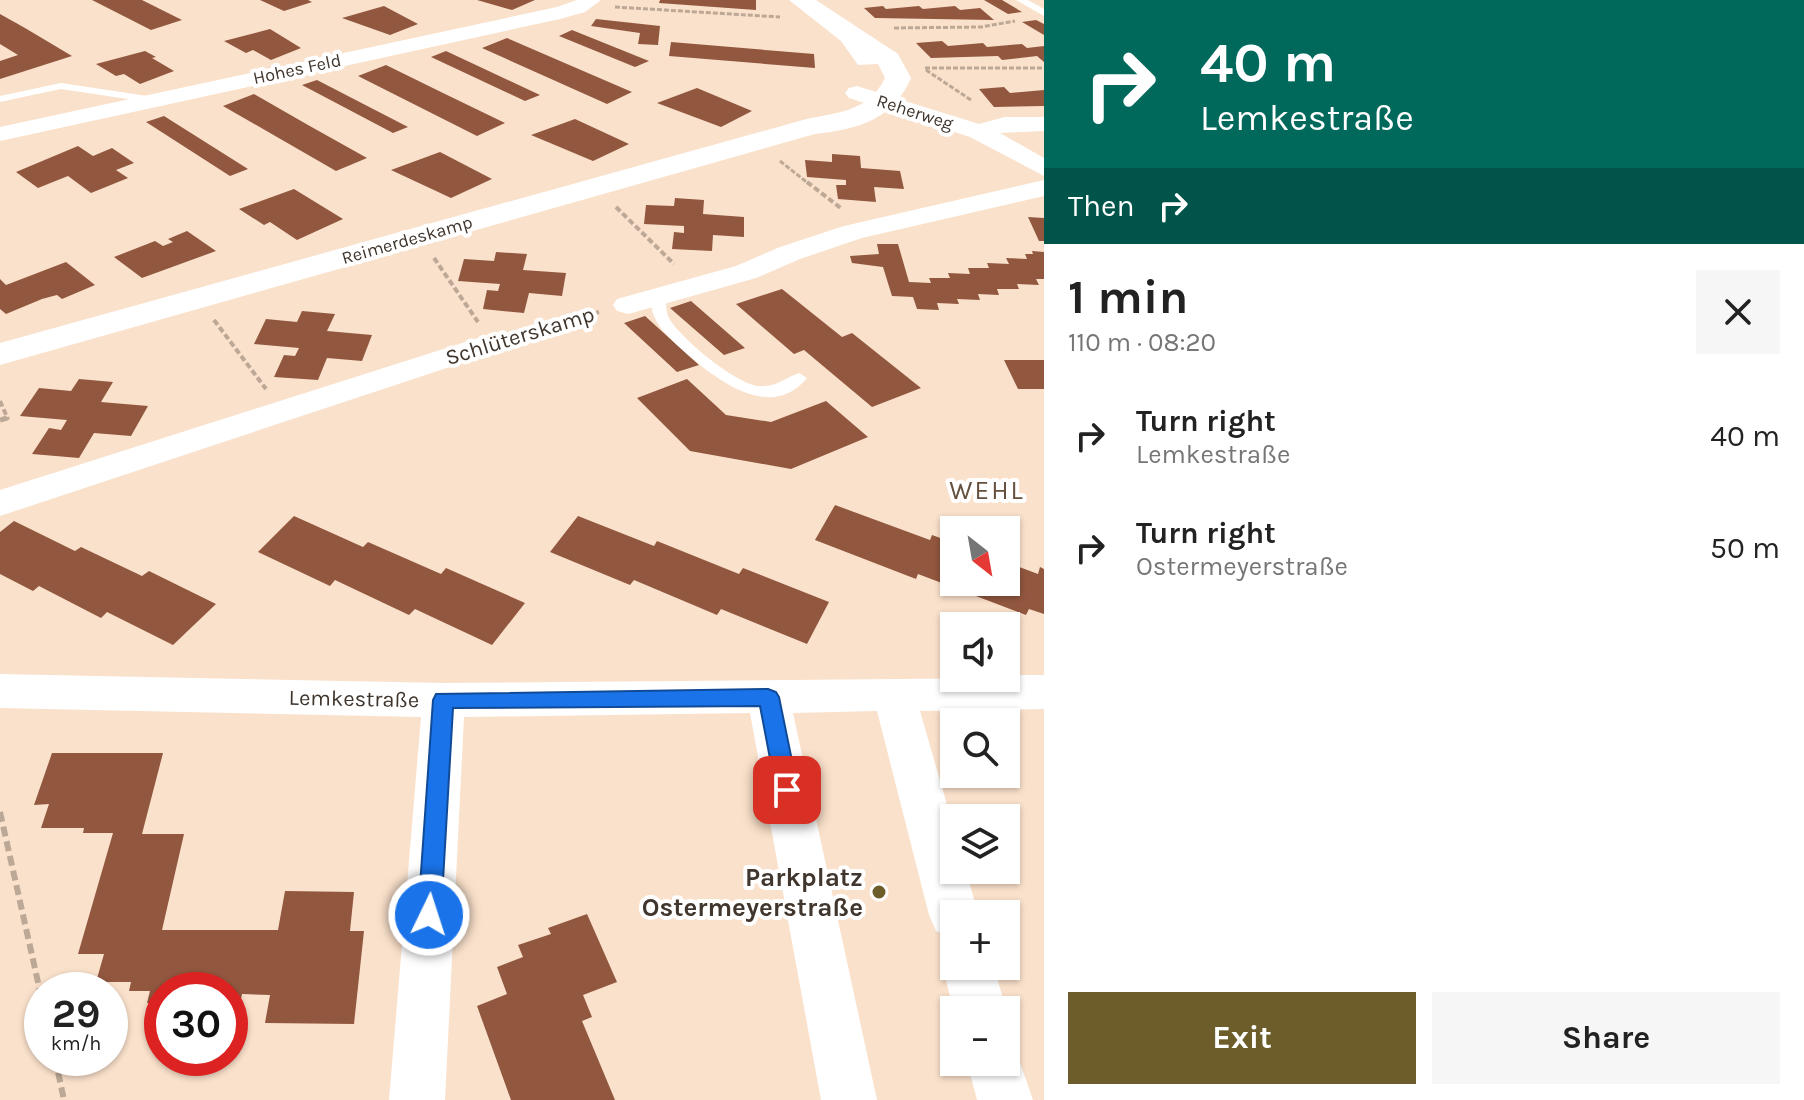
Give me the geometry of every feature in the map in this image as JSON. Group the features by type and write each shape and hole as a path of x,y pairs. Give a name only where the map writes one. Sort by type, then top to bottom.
{"main road":[{"name":"Reherweg","path":"793,9 850,36 870,64 869,78 857,93"},
{"path":"850,36 889,60 898,78 885,102"},
{"name":"Reimerdeskamp","path":"813,126 857,93"},
{"name":"Reimerdeskamp","path":"0,354 813,126 862,117 885,102"}],"street":[{"name":"Hohes Feld","path":"0,134 560,13 591,1"},
{"name":"Reherweg","path":"857,93 979,132 1044,168"},
{"path":"979,132 1005,124 1044,124"},
{"path":"628,305 698,288 790,253 868,229 1044,188"},
{"name":"Schlüterskamp","path":"0,503 487,344"},
{"name":"Lemkestraße","path":"0,691 444,700 1044,692"},
{"path":"894,695 950,900"},
{"path":"768,697 849,1100"},
{"path":"417,1100 444,700"},
{"path":"998,1076 1005,1100"}],"lane":[{"path":"1021,0 1044,13"},
{"path":"0,99 61,86 154,100"},
{"path":"658,297 662,317 679,338 721,373 746,389 769,392 792,384 799,378"}],"path":[{"path":"591,1 643,10 793,9"},
{"path":"894,28 981,27 1028,19"},
{"path":"1005,124 924,68 1044,68"},
{"path":"773,156 868,229"},
{"path":"596,187 698,288"},
{"path":"430,252 487,344"},
{"path":"198,298 284,412"},
{"name":"Schlüterskamp","path":"487,344 628,305"},
{"path":"0,401 7,418 0,420"},
{"path":"0,812 36,972"},
{"path":"59,1076 64,1100"}],"building":[{"path":"92,0 142,0 182,20 151,30"},
{"path":"260,0 308,0 312,2 284,11"},
{"path":"477,0 535,0 512,10"},
{"path":"660,0 756,0 756,10 659,3"},
{"path":"984,0 1002,0 1022,12 1008,14"},
{"path":"384,6 418,24 390,35 342,18"},
{"path":"883,6 886,9 919,6 923,9 955,6 960,10 980,8 994,20 875,18 864,8"},
{"path":"0,14 72,56 0,79 0,61 18,55 0,44"},
{"path":"596,19 660,26 658,45 638,44 640,33 591,26"},
{"path":"1036,20 1044,24 1044,35 1022,22"},
{"path":"270,29 301,48 271,60 253,50 246,53 224,41"},
{"path":"572,30 649,61 635,67 559,36"},
{"path":"507,38 632,92 607,104 482,48"},
{"path":"942,41 948,46 983,43 987,47 1044,46 1044,62 1037,56 1002,60 998,56 931,58 916,43"},
{"path":"671,42 814,54 815,68 669,56"},
{"path":"145,51 174,71 140,84 124,74 116,76 96,64"},
{"path":"446,51 540,95 525,101 431,57"},
{"path":"386,65 505,123 477,136 358,76"},
{"path":"317,80 408,127 393,133 302,85"},
{"path":"1004,87 1010,93 1044,90 1044,106 994,107 979,89"},
{"path":"697,88 752,111 721,127 657,103"},
{"path":"254,94 367,158 336,171 223,106"},
{"path":"164,116 248,169 230,176 146,122"},
{"path":"575,119 629,144 593,161 531,135"},
{"path":"78,146 93,156 112,148 134,163 116,170 128,178 91,193 68,176 38,188 16,172"},
{"path":"440,152 492,179 451,198 391,170"},
{"path":"832,154 860,156 861,168 900,171 904,189 874,187 876,202 838,199 836,185 846,185 846,180 807,177 805,160 832,162"},
{"path":"294,189 343,219 297,240 270,222 264,225 239,209"},
{"path":"675,198 704,200 703,214 744,217 744,237 713,235 712,251 672,249 674,232 684,233 684,226 644,224 646,205 674,206"},
{"path":"1028,217 1044,218 1044,241 1039,241"},
{"path":"187,231 216,251 142,278 114,257 155,241 163,246 173,242 168,239"},
{"path":"877,244 898,244 909,282 931,283 929,278 950,278 948,273 970,274 968,268 989,268 987,263 1009,264 1006,258 1027,259 1025,254 1033,254 1032,251 1044,252 1044,279 1036,279 1039,285 1017,284 1019,289 997,289 999,295 978,294 980,300 957,299 959,304 937,303 939,310 917,309 913,297 892,296 883,267 852,263 850,256 879,254"},
{"path":"496,252 527,254 523,270 566,273 562,296 529,293 524,313 483,309 487,290 498,291 500,284 458,281 464,259 494,261"},
{"path":"66,262 95,285 62,299 57,295 42,299 6,314 0,309 0,279 6,285"},
{"path":"782,289 842,337 852,333 921,388 872,407 804,350 794,354 736,304"},
{"path":"691,301 745,348 724,355 670,308"},
{"path":"302,311 335,314 327,331 372,335 362,361 327,358 318,380 274,377 284,355 295,356 299,348 254,344 266,319 297,322"},
{"path":"645,316 699,365 677,372 624,323"},
{"path":"1004,360 1044,360 1044,389 1018,389"},
{"path":"79,379 113,382 101,402 148,406 131,436 94,433 79,458 32,454 49,428 61,430 67,420 20,416 39,388 71,391"},
{"path":"687,379 726,415 771,422 826,401 868,437 791,469 690,451 637,398"},
{"path":"835,505 930,540 932,535 940,538 940,582 918,574 916,579 815,540"},
{"path":"294,516 363,547 368,542 441,574 446,568 525,603 492,645 415,609 409,615 335,580 330,586 258,552"},
{"path":"578,516 654,546 657,541 739,574 743,568 829,602 807,644 721,609 717,615 634,580 630,585 550,552"},
{"path":"14,521 75,551 81,547 142,576 149,571 216,604 173,645 107,612 101,618 39,586 33,591 0,574 0,532"},
{"path":"1020,567 1038,574 1040,567 1044,569 1044,614 1029,609 1026,615 976,596 1020,596"},
{"path":"52,753 163,753 142,834 184,834 162,930 278,930 285,891 354,892 350,931 364,931 354,1024 265,1023 270,995 248,994 248,972 144,972 144,991 129,991 131,982 128,982 128,972 99,972 104,954 78,954 113,833 83,833 84,828 41,828 49,804 34,805"},
{"path":"587,914 617,982 583,995 592,1017 582,1021 615,1100 511,1100 477,1006 507,994 497,967 523,957 518,945 551,934 548,928"}],"place":[{"name":"Parkplatz Ostermeyerstraße","path":"879,892"}],"district":[{"name":"WEHL","path":"987,490"}],"route":[{"path":"429,915 444,700 768,697 787,790"}]}
